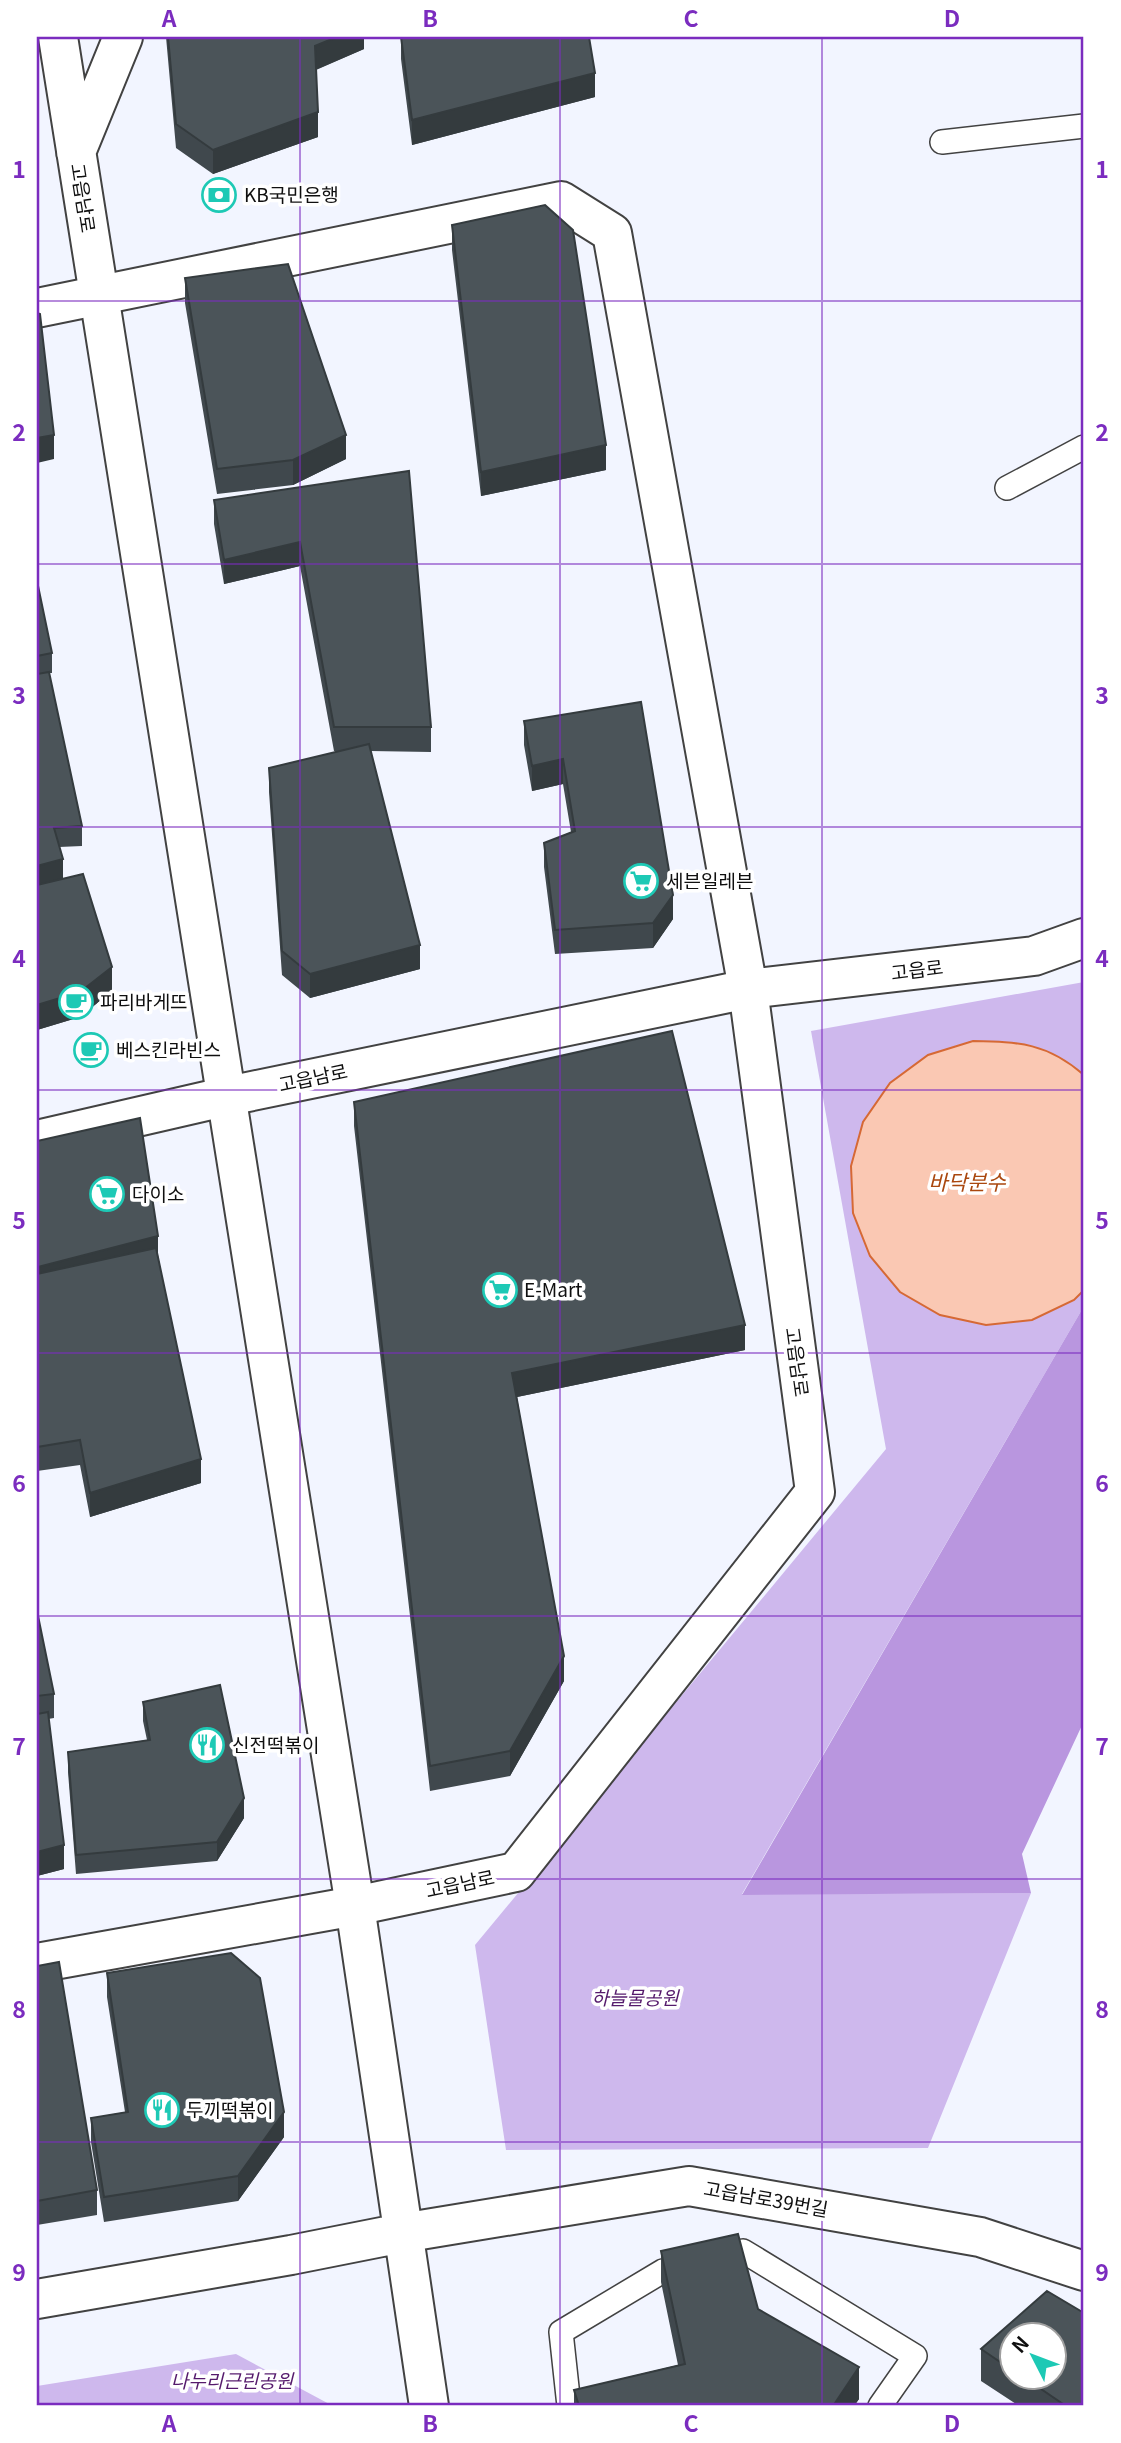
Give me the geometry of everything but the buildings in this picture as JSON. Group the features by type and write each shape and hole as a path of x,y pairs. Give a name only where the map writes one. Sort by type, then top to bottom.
{"street":[{"name":"고읍남로","path":"58,37 355,1906 402,2233"},
{"path":"76,152 122,37"},
{"path":"37,74 76,152"},
{"path":"37,308 561,201 612,233 748,989"},
{"name":"고읍로","path":"748,989 1034,956 1084,938"},
{"name":"고읍남로","path":"37,1140 228,1096 748,989 815,1492 516,1872 355,1906 37,1963"},
{"name":"고읍남로39번길","path":"402,2233 689,2186 980,2237 1084,2271"},
{"path":"37,2299 402,2233 429,2406"}],"lane":[{"path":"942,142 1084,126"},
{"path":"1007,488 1084,447"},
{"path":"569,2406 561,2332 663,2271 743,2252 915,2356 880,2406"}],"green space":[{"name":"하늘물공원","path":"1084,982 1084,1306 742,1894 1031,1893 928,2148 506,2150 475,1945 886,1449 811,1031"},
{"name":"나누리근린공원","path":"236,2354 333,2406 37,2406 37,2386"}],"shaded area":[{"path":"1084,1306 1084,1721 1022,1854 1031,1893 742,1895"}],"water":[{"name":"바닥분수","path":"973,1041 1032,1046 1058,1056 1084,1075 1084,1290 1074,1300 1032,1320 986,1325 940,1315 900,1292 870,1256 853,1213 851,1166 863,1122 890,1083 928,1055"}],"place":[{"name":"KB국민은행","path":"219,195"},
{"name":"세븐일레븐","path":"641,881"},
{"name":"파리바게뜨","path":"76,1002"},
{"name":"베스킨라빈스","path":"91,1050"},
{"name":"다이소","path":"107,1194"},
{"name":"E-Mart","path":"500,1290"},
{"name":"신전떡볶이","path":"207,1745"},
{"name":"두끼떡볶이","path":"162,2110"}]}
